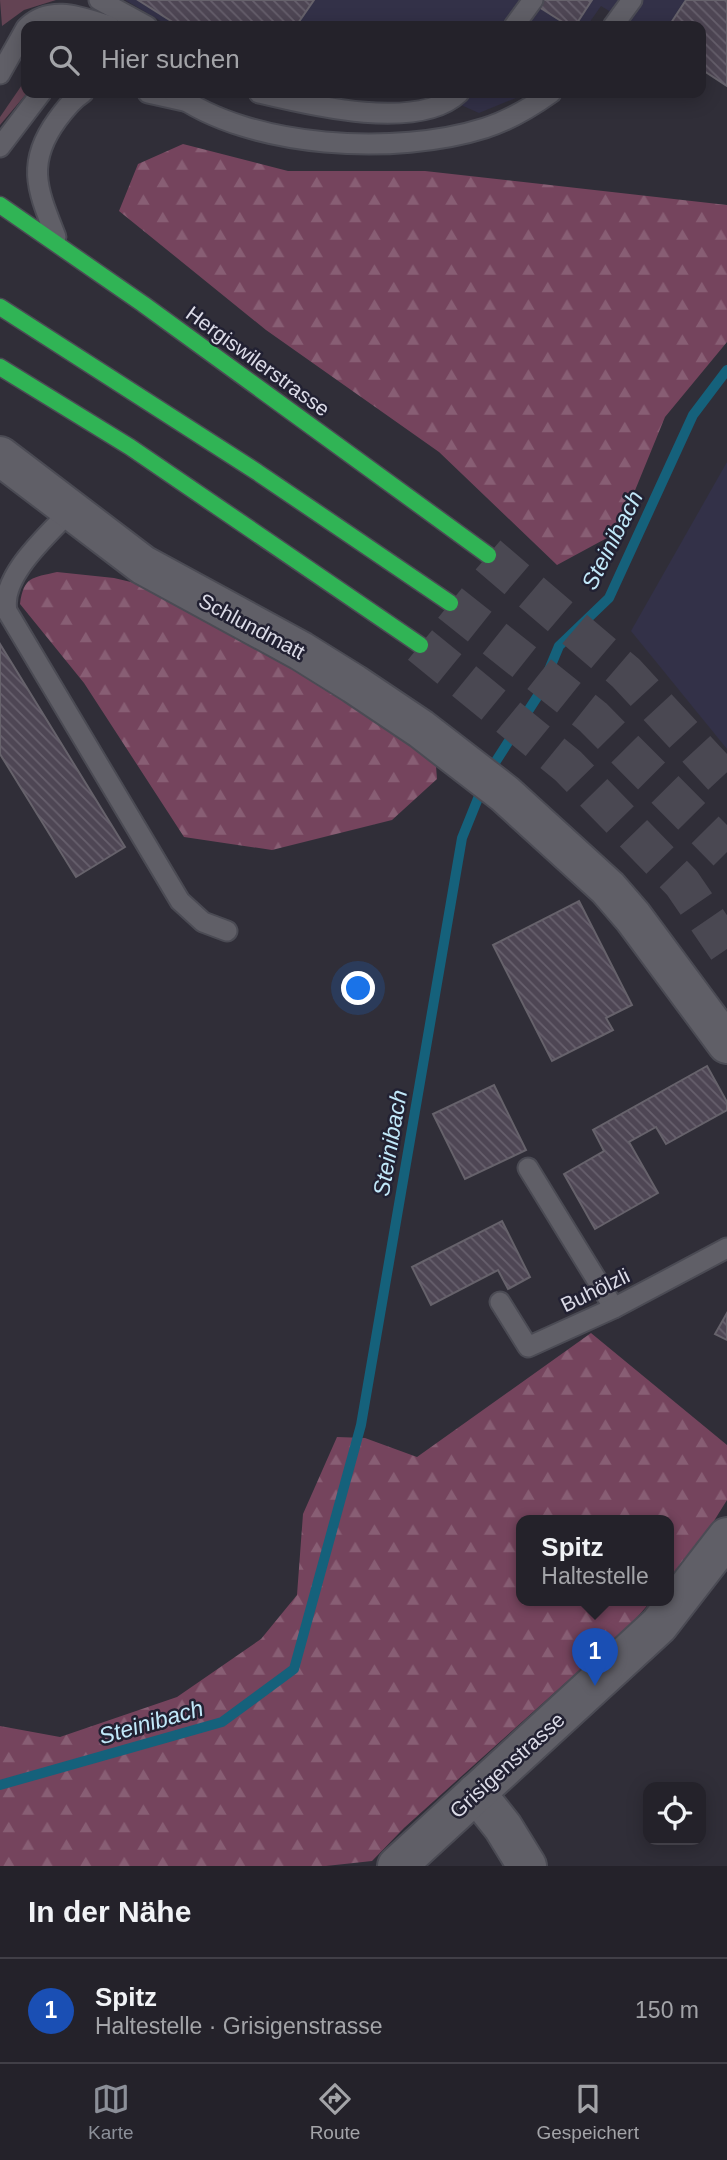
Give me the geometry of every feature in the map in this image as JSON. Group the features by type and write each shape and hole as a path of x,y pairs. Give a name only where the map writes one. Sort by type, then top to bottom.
{"main road":[{"name":"Hergiswilerstrasse","path":"0,205 60,244 488,555"},
{"path":"0,307 226,451 450,603"},
{"path":"0,367 141,454 420,645"}],"street":[{"name":"Schlundmatt","path":"0,456 143,565 344,677 421,729 505,794 608,888 634,917 727,1044"},
{"name":"Grisigenstrasse","path":"674,1606 727,1537"},
{"name":"Grisigenstrasse","path":"397,1866 659,1625 674,1606"},
{"path":"476,1793 503,1827 527,1866"}],"lane":[{"path":"99,0 138,21"},
{"path":"518,21 533,0"},
{"path":"617,21 632,0"},
{"path":"34,21 54,14 73,14 95,21"},
{"path":"0,75 21,38"},
{"path":"0,147 37,98"},
{"path":"60,244 41,199 37,157 46,135 76,98"},
{"path":"181,98 218,116 299,139 369,144 434,138 484,128 523,113 544,98"},
{"path":"285,98 356,112 415,111 449,103 454,98"},
{"path":"71,510 10,578 4,600 7,611 180,901 202,922 227,931"},
{"path":"528,1168 614,1308"},
{"name":"Buhölzli","path":"500,1302 527,1347 614,1308 727,1248"}],"shaded area":[{"path":"0,0 56,0 24,10 2,26"},
{"path":"125,0 727,0 727,86 706,72 706,21 626,21 601,6 590,21 161,21"},
{"path":"21,86 23,98 0,125 0,117"},
{"path":"445,98 516,98 479,113"},
{"path":"727,462 727,749 631,631"}],"green space":[{"path":"183,144 288,171 425,171 727,205 727,342 665,417 618,532 557,565 439,452 266,330 119,211 138,164"},
{"path":"57,572 114,578 169,591 430,754 436,766 437,779 392,820 272,850 184,837 84,683 20,604 27,583"},
{"path":"591,1333 727,1445 727,1500 699,1545 674,1575 674,1515 516,1515 516,1606 647,1606 633,1622 404,1828 372,1861 326,1866 0,1866 0,1726 60,1737 177,1697 261,1639 297,1595 303,1514 337,1437 365,1438 417,1457"}],"building":[{"path":"138,0 314,0 299,21 171,21"},
{"path":"528,0 592,0 578,21 561,21"},
{"path":"686,0 727,0 727,86 706,72 706,21 672,21"},
{"path":"0,644 125,847 76,877 0,754"},
{"path":"579,901 632,1005 606,1018 613,1030 552,1061 493,945"},
{"path":"707,1066 727,1102 727,1110 666,1144 656,1127 629,1142 658,1193 595,1229 564,1174 604,1151 593,1130"},
{"path":"494,1085 526,1150 465,1179 433,1114"},
{"path":"502,1221 530,1277 508,1289 498,1270 431,1305 412,1267"},
{"path":"727,1313 727,1340 715,1334"}],"waterway":[{"name":"Steinibach","path":"489,772 539,694 559,646 609,598 693,415 727,370"},
{"name":"Steinibach","path":"0,1785 222,1722 294,1669 361,1425 462,838 483,786"}],"tunnel":[{"path":"488,555 626,673 727,782"},
{"path":"450,603 593,717 727,852"},
{"path":"420,645 568,766 682,883 727,949"}],"traffic: fast":[{"path":"0,205 143,304 488,555"},
{"path":"0,307 257,472 450,603"},
{"path":"0,367 130,447 420,645"}],"place":[{"name":"Spitz","path":"595,1686"}]}
